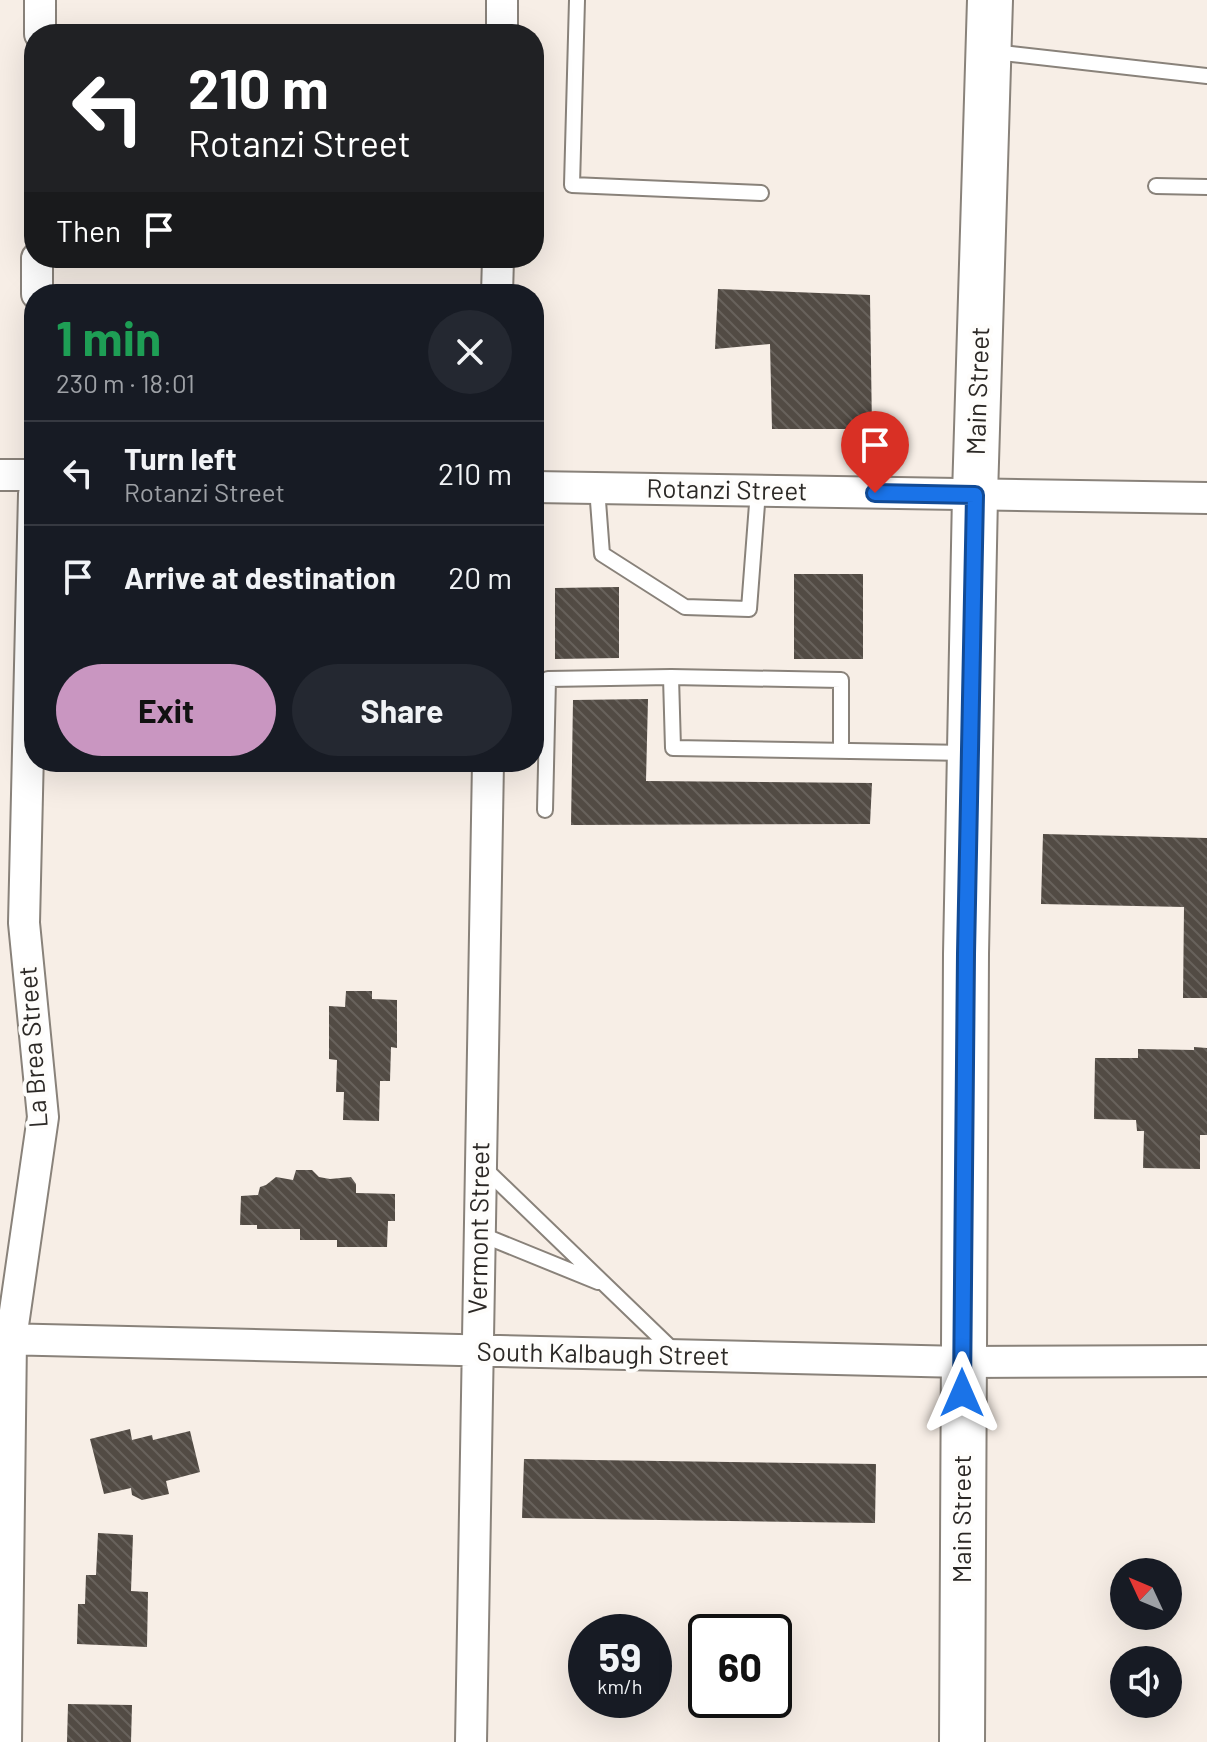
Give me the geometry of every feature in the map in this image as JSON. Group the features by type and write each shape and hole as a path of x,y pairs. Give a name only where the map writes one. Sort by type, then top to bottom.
{"main road":[{"name":"Main Street","path":"962,1742 969,753 990,0"}],"street":[{"path":"40,0 40,24"},
{"path":"502,0 502,24"},
{"path":"0,475 24,475"},
{"name":"Rotanzi Street","path":"544,487 1207,498"},
{"name":"La Brea Street","path":"6,1742 6,1339 43,1117 24,923 28,772"},
{"name":"Vermont Street","path":"471,1742 488,772"},
{"name":"South Kalbaugh Street","path":"6,1339 963,1362 1207,1361"}],"lane":[{"path":"577,0 572,185 761,193"},
{"path":"990,51 1207,76"},
{"path":"1156,186 1207,187"},
{"path":"597,488 602,554 685,607 749,609 758,491"},
{"path":"671,677 673,748 969,753"},
{"path":"545,810 548,679 671,677 841,680 841,751"},
{"path":"480,1164 679,1356"},
{"path":"478,1233 605,1285"}],"building":[{"path":"718,289 870,295 872,429 772,429 770,344 715,349"},
{"path":"794,574 863,574 863,659 794,659"},
{"path":"619,587 619,658 555,659 555,588"},
{"path":"648,699 646,781 872,783 870,824 571,825 573,700"},
{"path":"1043,834 1207,838 1207,998 1183,998 1184,907 1041,904"},
{"path":"346,991 372,991 372,999 397,1000 397,1048 391,1047 390,1081 380,1081 379,1121 343,1120 344,1092 336,1092 337,1060 329,1059 329,1006 345,1007"},
{"path":"1194,1047 1207,1048 1207,1135 1200,1135 1200,1169 1143,1168 1144,1131 1137,1131 1136,1120 1094,1119 1095,1058 1138,1058 1138,1049 1194,1050"},
{"path":"296,1170 312,1170 319,1177 330,1179 351,1177 356,1184 356,1193 395,1194 395,1221 388,1221 387,1247 337,1247 337,1240 300,1240 300,1229 257,1229 257,1225 240,1225 241,1196 258,1195 260,1187 276,1177 293,1180"},
{"path":"130,1429 132,1440 152,1435 153,1440 190,1431 200,1472 166,1481 169,1494 142,1500 132,1495 131,1488 104,1494 90,1439"},
{"path":"524,1459 876,1464 875,1523 522,1518"},
{"path":"98,1533 133,1535 131,1591 148,1592 147,1647 77,1644 78,1604 85,1604 86,1575 96,1575"},
{"path":"68,1704 132,1705 131,1742 67,1742"}],"route":[{"path":"875,493 975,495 962,1393"}]}
